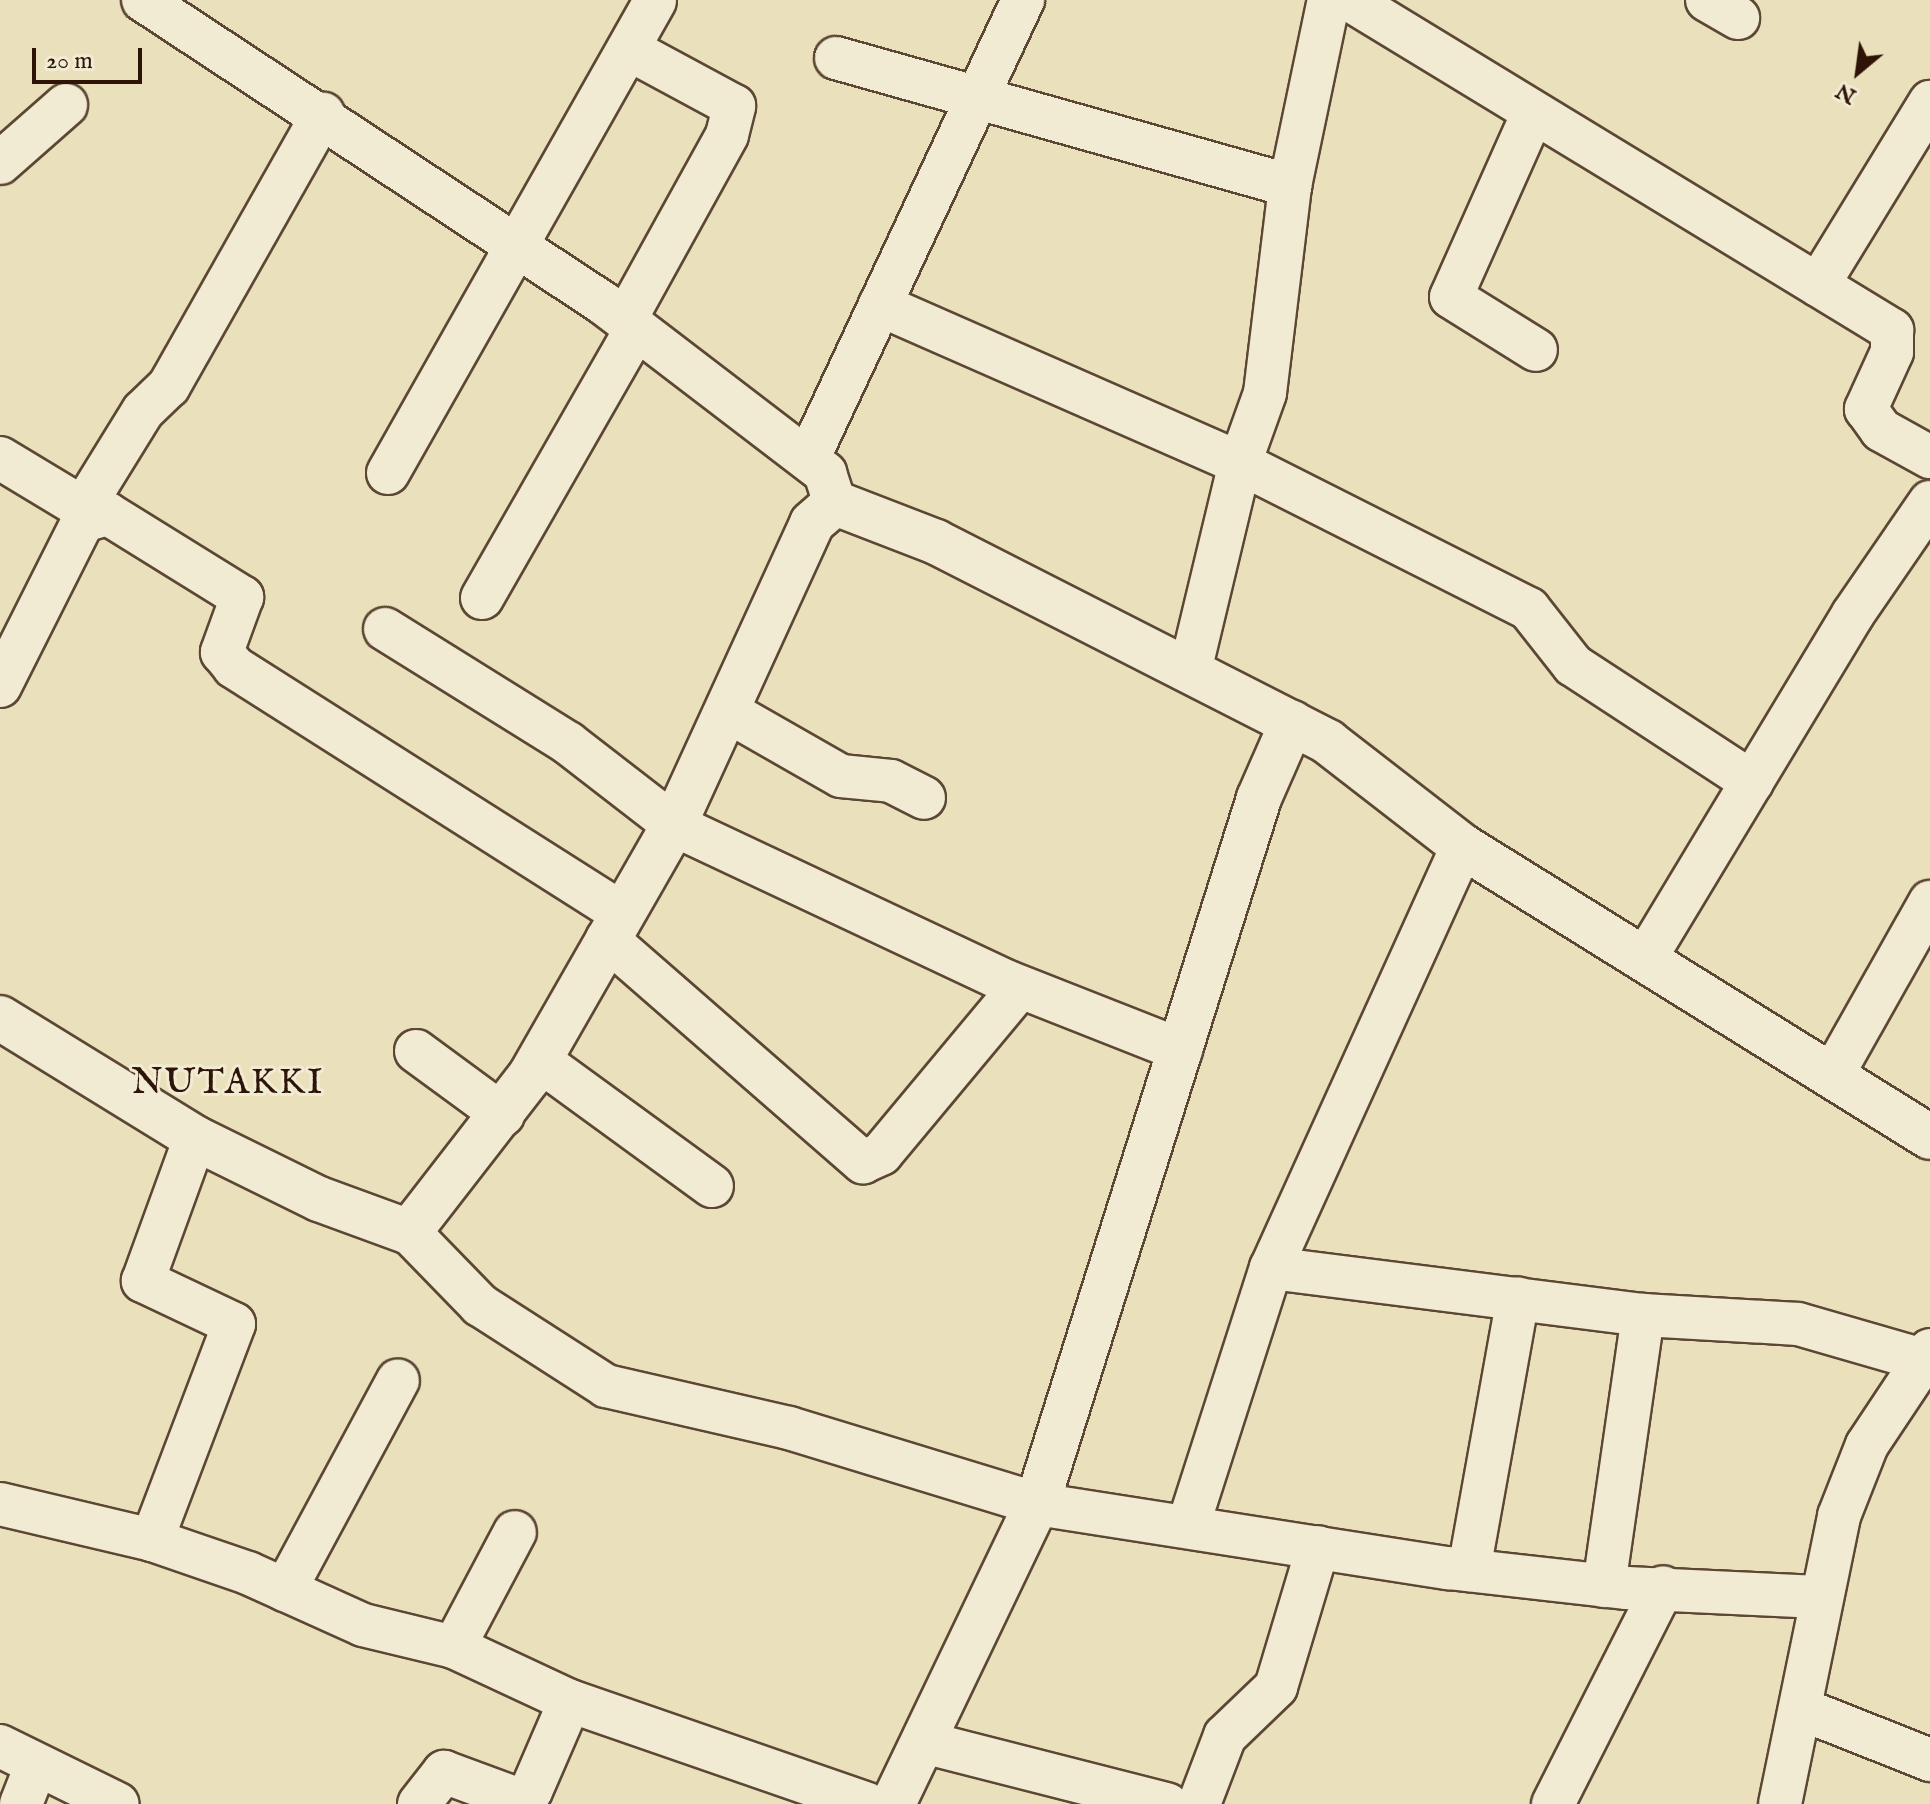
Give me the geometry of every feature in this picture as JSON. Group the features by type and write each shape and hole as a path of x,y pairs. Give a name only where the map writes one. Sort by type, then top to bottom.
{"main road":[{"path":"0,1018 195,1138 319,1199 409,1232 503,1115 539,1060 674,825 812,523 835,503 936,542 1328,742 1462,846 1930,1137"},
{"path":"893,1804 927,1743 1037,1504 1259,798 1292,723"}],"street":[{"path":"143,0 323,114 630,324 825,473 835,503"},
{"path":"808,459 975,96 1023,0"},
{"path":"1190,671 1240,463 1265,393 1290,186 1329,0"},
{"path":"1350,0 1892,330 1892,352 1866,409 1881,430 1930,457"},
{"path":"388,473 655,1"},
{"path":"482,598 630,324 727,135 734,106 628,49"},
{"path":"836,58 1290,186"},
{"path":"1818,285 1930,102"},
{"path":"0,163 66,105"},
{"path":"1533,113 1451,297 1536,350"},
{"path":"0,686 87,511 143,411 169,386 323,114"},
{"path":"880,305 1240,463 1529,609 1573,665 1752,782"},
{"path":"0,458 87,511 108,514 242,597 222,652 234,667 614,926 863,1162 881,1154 1020,987"},
{"path":"1645,959 1752,782 1930,502"},
{"path":"385,629 568,743 674,825 1020,987 1181,1050"},
{"path":"727,711 841,776 891,781 924,798"},
{"path":"1189,1523 1271,1268 1462,846"},
{"path":"1832,1076 1930,902"},
{"path":"416,1051 503,1115"},
{"path":"539,1060 712,1186"},
{"path":"152,1540 234,1324 143,1281 195,1138"},
{"path":"409,1232 480,1305 606,1386 789,1428 1037,1504 1189,1523 1469,1570 1604,1586 1819,1597"},
{"path":"1271,1268 1643,1315 1798,1324 1926,1355 1867,1445 1819,1597 1804,1710 1780,1804"},
{"path":"1469,1570 1518,1298"},
{"path":"1604,1586 1643,1315"},
{"path":"285,1590 398,1380"},
{"path":"0,1504 152,1540 285,1590 363,1625 454,1647 570,1701 868,1804"},
{"path":"454,1647 515,1532"},
{"path":"1199,1804 1225,1736 1276,1687 1318,1547"},
{"path":"1553,1804 1663,1587"},
{"path":"419,1804 444,1772 517,1799 531,1791 570,1701"},
{"path":"1804,1710 1930,1760"},
{"path":"927,1743 1167,1804"},
{"path":"0,1746 118,1804"},
{"path":"21,1804 36,1766"}],"district":[{"name":"NUTAKKI","path":"228,1084"}]}
